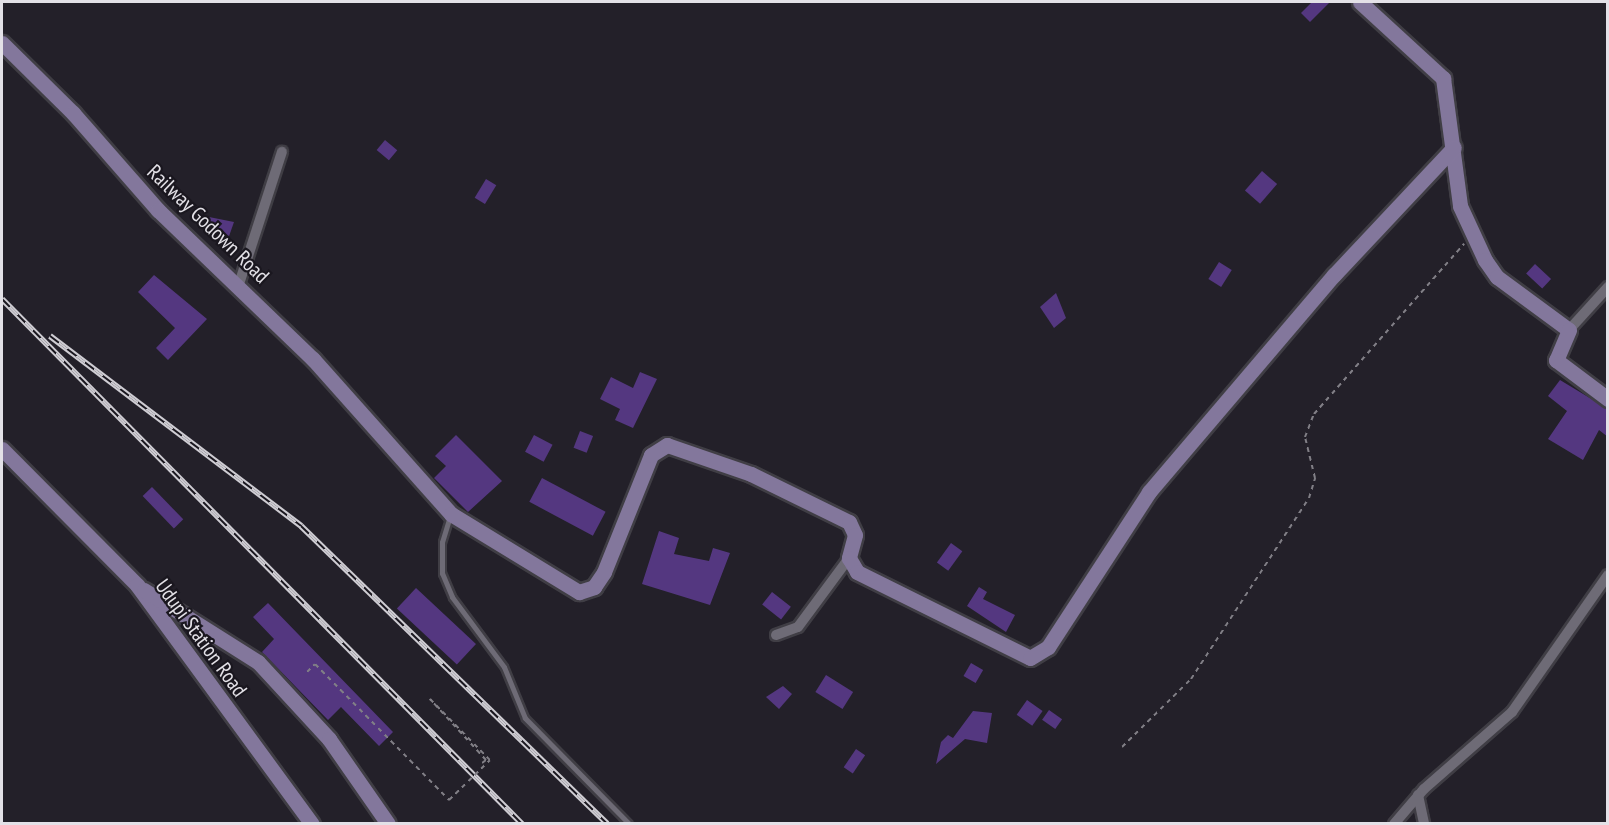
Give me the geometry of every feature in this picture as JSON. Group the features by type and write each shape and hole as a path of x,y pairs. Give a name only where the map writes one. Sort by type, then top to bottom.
{"street":[{"path":"1360,2 1443,78 1454,147 1460,206 1472,235 1497,277 1569,330"},
{"name":"Railway Godown Road","path":"2,43 73,113 158,210 239,284 451,514 579,592 587,591 604,572 651,455 667,445 751,474 849,522 855,535 849,558"},
{"path":"776,635 798,627 849,558 857,572 1030,658 1040,655 1149,492 1334,275 1454,147"},
{"path":"239,284 282,152"},
{"path":"1608,287 1569,330 1556,360 1608,399"},
{"path":"2,449 136,585"},
{"path":"1394,824 1418,795 1512,712 1608,575"},
{"name":"Udupi Station Road","path":"136,585 312,824"},
{"name":"Udupi Station Road","path":"136,585 258,662 329,739 388,824"},
{"path":"1418,795 1424,824"}],"lane":[{"path":"451,514 442,542 442,573 453,597 504,667 525,718 629,824"}],"path":[{"path":"1122,747 1191,678 1309,498 1315,478 1305,437 1314,414 1472,235"},
{"path":"307,672 315,664 449,800 490,760 429,699 486,760 482,764"}],"building":[{"path":"1312,2 1330,2 1310,22 1301,13"},
{"path":"385,140 397,150 389,160 377,150"},
{"path":"1262,171 1277,184 1260,204 1245,191"},
{"path":"486,179 496,185 485,204 475,198"},
{"path":"209,217 234,222 227,242 205,229"},
{"path":"1219,262 1232,270 1221,287 1208,279"},
{"path":"1535,264 1551,279 1542,289 1526,274"},
{"path":"154,275 207,319 168,360 156,348 175,328 138,292"},
{"path":"1056,293 1066,318 1054,328 1040,307"},
{"path":"640,372 657,379 633,428 615,420 620,409 600,399 611,377 633,388"},
{"path":"1560,380 1608,409 1608,437 1599,430 1583,460 1548,439 1567,411 1548,396"},
{"path":"580,431 593,436 587,453 574,448"},
{"path":"456,435 502,481 468,512 434,478 446,466 435,456"},
{"path":"534,435 553,445 544,462 525,452"},
{"path":"542,478 606,512 593,536 529,502"},
{"path":"152,487 183,519 174,528 143,496"},
{"path":"659,531 679,538 674,554 709,561 713,548 730,553 710,605 642,584"},
{"path":"951,543 962,551 948,571 937,562"},
{"path":"979,587 987,592 983,599 1015,615 1006,632 967,606"},
{"path":"416,588 476,644 457,664 397,608"},
{"path":"772,592 791,607 781,619 762,605"},
{"path":"268,603 393,732 379,746 341,707 328,720 262,652 274,639 253,617"},
{"path":"971,663 983,670 976,683 964,676"},
{"path":"826,675 853,692 843,709 815,692"},
{"path":"783,686 792,694 779,709 766,697"},
{"path":"1027,700 1043,711 1032,726 1017,715"},
{"path":"1049,710 1062,719 1055,729 1042,720"},
{"path":"973,711 992,713 987,743 965,739 936,764 941,742 948,735 953,738"},
{"path":"856,749 865,755 853,773 844,767"}],"railway":[{"path":"2,299 522,824"},
{"path":"50,336 301,526 607,824"}]}
